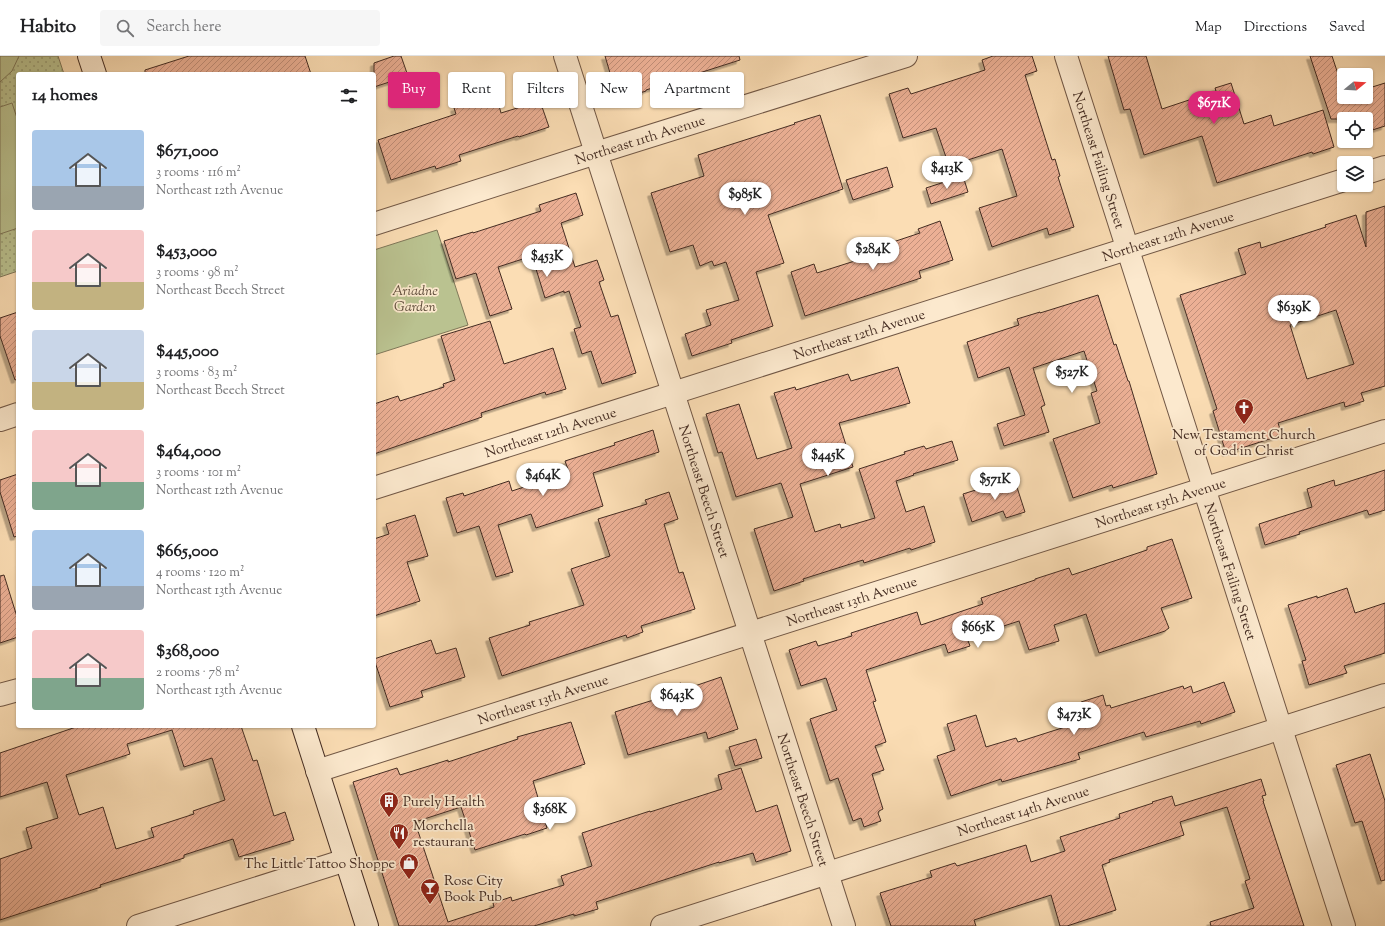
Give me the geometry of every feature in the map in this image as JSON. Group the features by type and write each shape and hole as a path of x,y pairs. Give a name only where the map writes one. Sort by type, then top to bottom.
{"street":[{"path":"89,56 93,72"},
{"name":"Northeast Beech Street","path":"565,56 844,926"},
{"name":"Northeast 11th Avenue","path":"376,223 906,56"},
{"name":"Northeast Failing Street","path":"1066,56 1344,926"},
{"path":"1373,171 1385,167"},
{"name":"Northeast 12th Avenue","path":"376,487 674,392 1128,250 1337,182"},
{"path":"0,420 16,415"},
{"name":"Northeast 13th Avenue","path":"317,771 1385,431"},
{"path":"0,695 16,691"},
{"name":"Northeast 14th Avenue","path":"662,926 1385,695"},
{"path":"304,728 367,926"},
{"path":"138,926 346,860"}],"green space":[{"path":"0,56 58,56 63,72 16,72 16,272 0,277"},
{"path":"0,56 19,56 12,71 0,82"},
{"path":"12,103 16,115 16,229 0,234 0,107"},
{"name":"Ariadne Garden","path":"437,230 468,325 376,354 376,249"}],"building":[{"path":"189,56 305,56 310,72 145,72 145,70"},
{"path":"394,56 401,56 407,72 388,72 388,82 376,86 376,72 374,72 374,63"},
{"path":"605,56 739,56 740,60 702,72 650,72 650,89 642,92 642,72 610,72"},
{"path":"993,56 1032,56 1037,71 1025,75 1052,160 1055,159 1060,176 1058,177 1074,227 1049,235 1047,228 992,247 979,208 1017,196 1002,149 949,166 936,128 903,138 889,94 908,88 911,94 985,70 982,60"},
{"path":"1108,56 1146,56 1162,109 1216,91 1215,88 1231,83 1244,124 1271,115 1274,126 1323,110 1334,147 1313,154 1312,152 1217,183 1202,136 1144,155 1130,109 1124,110"},
{"path":"1310,56 1332,56 1337,71 1337,104 1373,104 1373,87 1385,83 1385,126 1373,130 1373,112 1337,112 1337,119 1331,119"},
{"path":"454,108 500,108 501,113 517,108 542,108 549,127 459,155 461,161 436,169 435,166 391,180 378,140 456,114"},
{"path":"820,115 843,189 768,215 784,263 756,272 773,326 731,340 732,343 692,356 685,334 711,325 706,310 739,300 726,262 714,266 712,261 700,266 693,245 670,252 651,193 704,176 698,155"},
{"path":"887,167 893,187 853,200 846,180"},
{"path":"963,176 968,192 931,204 926,188"},
{"path":"576,193 583,215 561,223 575,267 597,260 604,280 599,282 611,317 618,315 636,373 602,384 591,351 582,354 574,329 581,327 569,291 564,293 564,291 545,298 532,256 498,267 512,309 490,316 476,273 456,279 444,241 541,211 539,205"},
{"path":"1385,206 1385,386 1361,393 1364,401 1345,407 1344,402 1278,423 1282,435 1226,453 1213,411 1217,409 1180,295 1246,274 1238,249 1260,242 1261,248 1326,227 1325,225 1356,215 1366,247 1366,212","holes":["1336,310 1354,364 1307,379 1290,325"]},
{"path":"940,221 953,260 919,271 921,278 805,316 791,272 814,264 817,273 886,251 884,245 920,233 918,229"},
{"path":"1098,295 1114,345 1116,344 1129,381 1157,474 1113,488 1112,485 1073,498 1053,439 1100,423 1091,393 1097,391 1084,351 1033,368 1045,405 1041,407 1049,432 1004,446 997,424 1025,415 1009,367 978,378 967,342 1019,325 1017,319"},
{"path":"16,313 15,380 0,336 0,318"},
{"path":"490,321 504,364 553,348 566,389 546,395 545,392 481,413 482,417 376,453 376,403 398,396 400,401 444,387 443,384 455,380 441,336"},
{"path":"898,367 910,403 839,423 853,467 800,484 815,532 840,524 841,528 875,518 859,469 905,454 904,452 924,446 926,449 952,441 958,460 896,481 906,512 924,506 935,542 911,550 910,548 864,563 863,560 803,579 804,581 774,591 754,529 793,517 781,483 736,497 722,452 718,453 706,414 739,404 757,459 792,448 774,393 795,387 796,390 848,374 851,381"},
{"path":"653,430 659,452 593,473 603,506 536,528 531,514 498,525 513,572 496,577 479,526 457,533 446,498 463,493 464,496 509,481 512,491 569,472 565,461 615,445 614,443"},
{"path":"1385,470 1385,510 1369,515 1367,510 1299,532 1300,534 1265,545 1259,524 1312,507 1307,489 1334,480 1335,486"},
{"path":"16,475 16,536 14,537 0,492 0,480"},
{"path":"1014,478 1025,512 1006,518 1003,511 972,522 963,494"},
{"path":"669,492 678,519 664,524 679,573 683,572 695,609 641,626 643,632 627,638 626,635 502,676 489,638 530,625 529,622 584,605 571,569 610,556 598,519 647,504 645,500"},
{"path":"415,515 428,556 407,562 420,601 376,615 376,538 389,534 386,524"},
{"path":"1172,539 1192,598 1161,608 1169,628 1165,631 1099,653 1086,614 1054,625 1059,641 1029,650 1019,621 967,638 970,646 948,653 945,644 866,670 876,701 873,702 886,742 875,746 884,770 872,774 883,809 878,813 881,821 864,827 861,818 853,821 838,778 830,781 810,719 837,710 826,678 801,686 789,650 816,641 818,646 852,636 851,633 917,612 921,625 983,604 981,598 1035,579 1069,568 1072,575 1147,550 1147,547"},
{"path":"4,575 16,614 16,638 0,643 0,576"},
{"path":"1347,588 1355,613 1385,603 1385,653 1344,666 1347,673 1309,685 1302,661 1306,660 1288,605 1317,596 1317,598"},
{"path":"431,640 436,654 456,648 465,677 421,691 423,697 390,707 376,665 376,658"},
{"path":"721,677 738,729 708,739 706,732 628,755 615,712 663,697 661,689 681,683 683,690"},
{"path":"1224,682 1235,712 1201,724 1200,721 1146,737 1144,732 1078,753 1080,759 1002,782 1001,779 951,796 937,756 955,750 947,724 976,715 986,747 1016,738 1018,742 1087,720 1081,702 1103,695 1106,706 1110,705 1111,708 1183,686 1184,689 1191,686 1193,693"},
{"path":"571,722 585,764 533,781 547,828 475,850 461,807 415,822 448,922 494,907 493,903 511,897 512,901 564,885 561,876 592,866 582,833 722,789 718,775 741,768 756,812 777,805 791,851 756,862 753,853 719,862 596,902 598,909 574,916 574,914 534,926 399,926 353,782 397,768 400,775 448,760 448,762 518,739 517,737"},
{"path":"73,728 242,728 253,761 257,760 274,816 285,812 294,840 239,857 233,839 184,855 184,858 100,885 101,887 0,920 0,859 32,848 26,828 58,818 47,782 0,797 0,753","holes":["172,730 184,767 212,758 225,800 193,811 194,814 151,828 154,837 116,849 103,807 79,815 66,775 130,754 127,744"]},
{"path":"756,739 762,758 735,766 729,747"},
{"path":"1370,754 1385,801 1385,880 1381,881 1362,821 1355,823 1336,765"},
{"path":"1261,779 1266,795 1262,796 1263,801 1304,926 1211,926 1210,922 1254,908 1245,881 1250,879 1227,807 1180,822 1184,835 1109,860 1110,862 1102,865 1116,910 1067,926 1060,926 1051,895 974,920 976,926 891,926 880,893 932,877 930,871 955,863 957,866 1026,845 1031,862 1065,851 1060,837 1120,818 1119,814 1153,803 1152,802 1172,796 1175,806"}],"place":[{"name":"New Testament Church of God in Christ","path":"1244,425"},
{"name":"Purely Health","path":"389,818"},
{"name":"Morchella restaurant","path":"399,850"},
{"name":"The Little Tattoo Shoppe","path":"409,880"},
{"name":"Rose City Book Pub","path":"430,905"}]}
